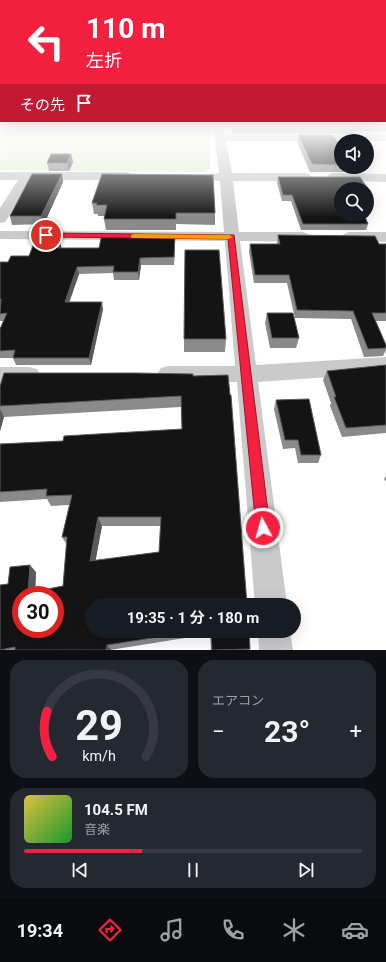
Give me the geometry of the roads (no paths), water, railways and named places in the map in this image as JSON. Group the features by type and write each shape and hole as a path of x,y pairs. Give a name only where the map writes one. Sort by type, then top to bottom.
{"street":[{"path":"223,157 271,598"},
{"path":"0,176 142,176"},
{"path":"0,218 26,176"},
{"path":"203,177 386,178"},
{"path":"0,235 316,237"},
{"path":"332,237 386,237"},
{"path":"151,374 246,374 386,365"},
{"path":"0,375 48,375"},
{"path":"275,638 276,650"}]}
